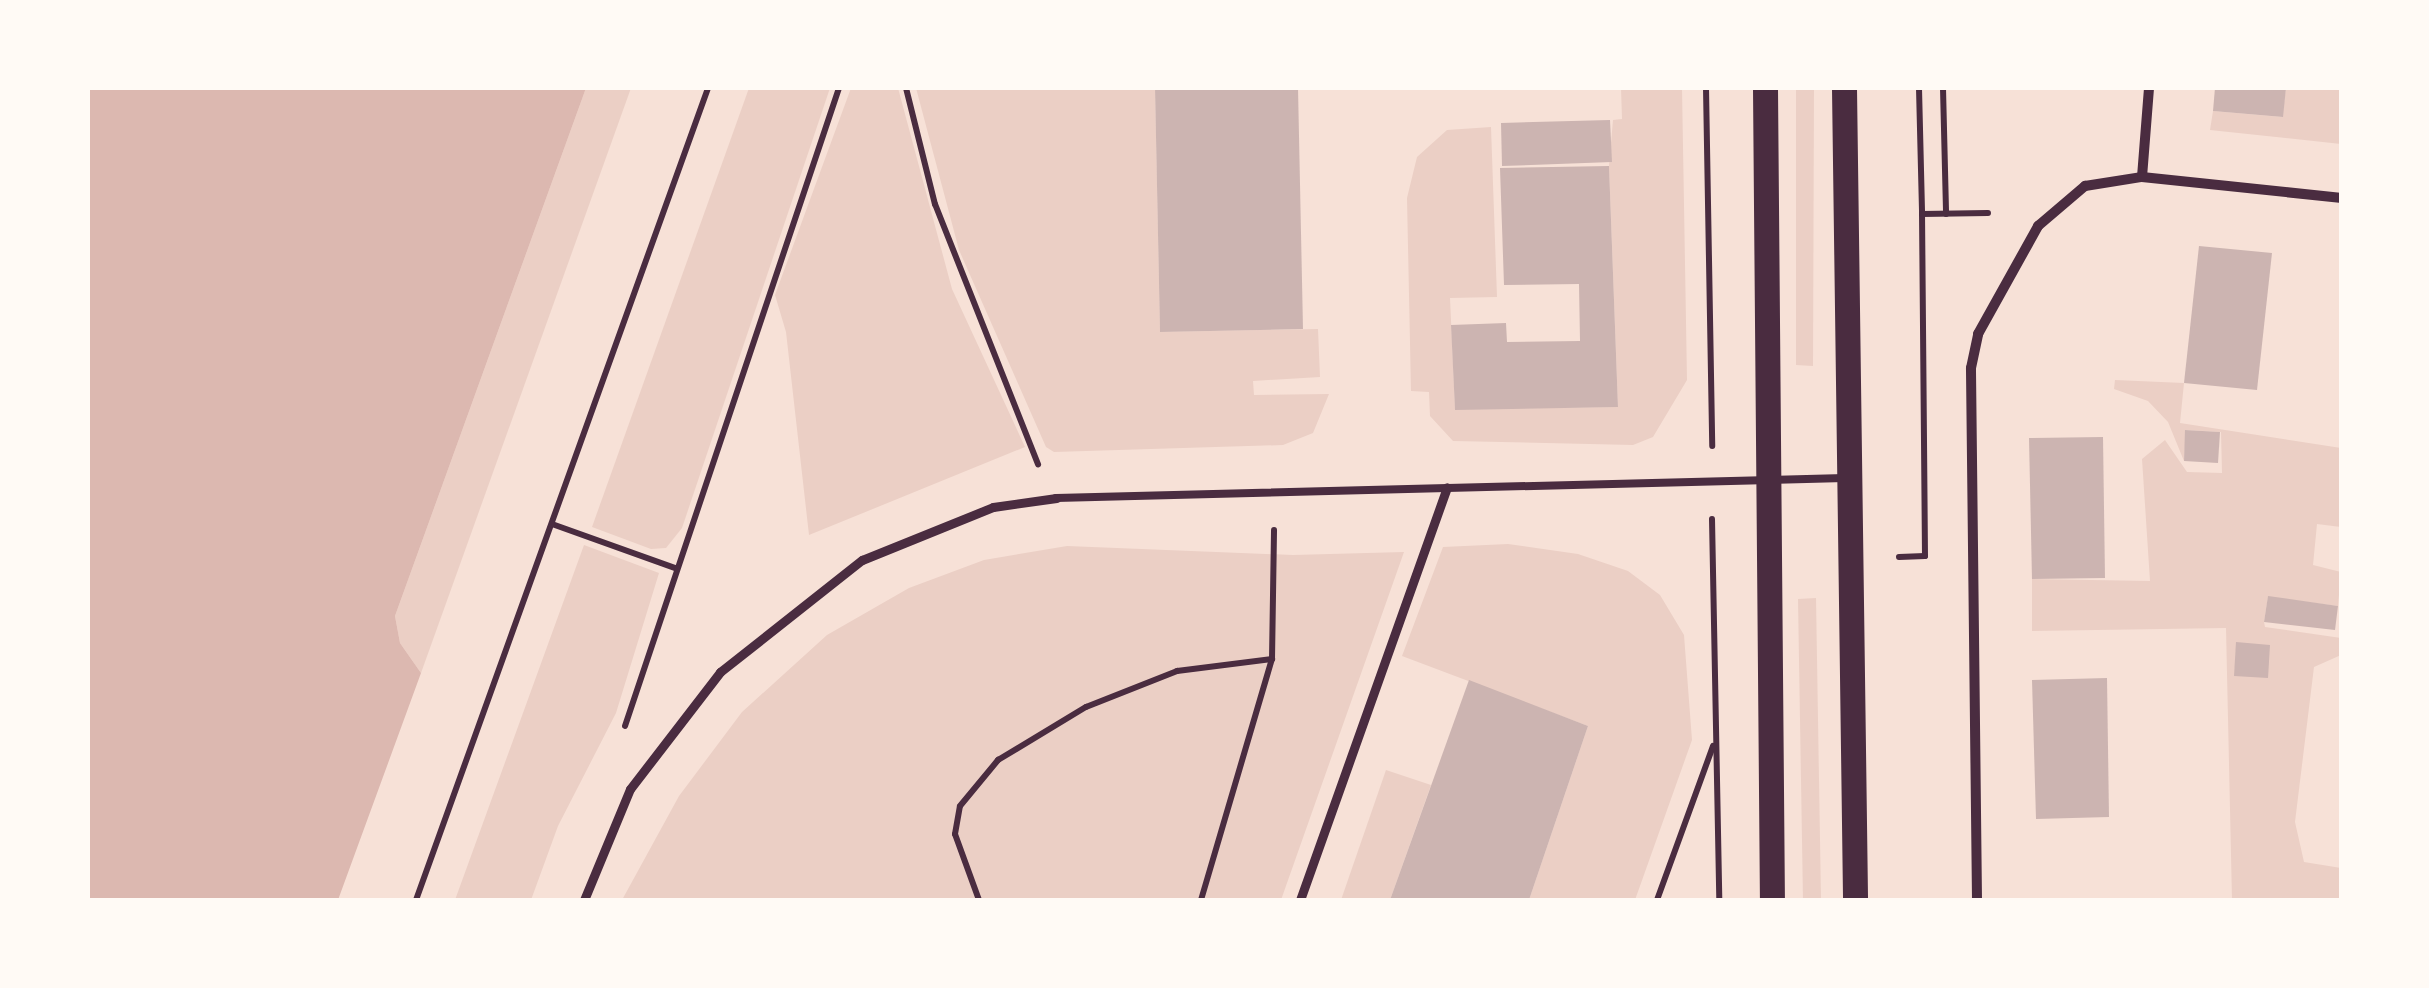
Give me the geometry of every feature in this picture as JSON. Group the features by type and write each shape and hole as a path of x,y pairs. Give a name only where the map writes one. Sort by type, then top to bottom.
{"main road":[{"path":"1765,88 1772,900"},
{"path":"1844,88 1844,478 1855,900"}],"street":[{"path":"2142,177 2148,88"},
{"path":"1977,900 1971,368 1978,334 2038,226 2085,186 2142,177 2342,198"},
{"path":"1300,900 1447,487"},
{"path":"584,900 630,789 720,672 862,560 928,528 993,507 1052,499"}],"lane":[{"path":"1052,499 1275,488 1844,478"}],"path":[{"path":"416,900 708,88"},
{"path":"624,730 675,568 839,88"},
{"path":"906,88 935,204 1052,499"},
{"path":"1706,88 1712,478"},
{"path":"1919,88 1922,214"},
{"path":"1943,88 1946,214"},
{"path":"1201,900 1272,659 1275,488"},
{"path":"552,524 675,568"},
{"path":"1711,558 1719,900"},
{"path":"979,900 955,834 960,806 998,760 1052,724 1177,671 1272,659"},
{"path":"1657,900 1715,741"}],"shaded area":[{"path":"88,88 586,88 395,616 400,643 421,673 338,900 88,900"},
{"path":"586,88 631,88 421,673 400,643 395,616"},
{"path":"749,88 830,88 682,528 666,548 651,549 592,527"},
{"path":"851,88 898,88 952,289 1025,447 809,535 786,332 775,295"},
{"path":"916,88 1155,88 1160,332 1318,329 1320,377 1253,381 1254,395 1329,394 1313,433 1283,445 1054,452 1046,447 959,250"},
{"path":"1621,88 1682,88 1687,380 1653,437 1633,445 1453,441 1430,416 1429,392 1411,391 1407,198 1417,157 1447,130 1491,127 1497,297 1450,298 1455,409 1618,407 1609,166 1613,120 1622,119"},
{"path":"1796,88 1814,88 1813,366 1796,365"},
{"path":"2286,88 2341,88 2341,144 2210,130 2213,111 2282,117"},
{"path":"2115,380 2184,383 2180,423 2341,448 2341,527 2317,524 2313,565 2341,572 2338,606 2268,597 2264,622 2265,627 2341,638 2341,655 2314,667 2295,822 2304,862 2341,868 2341,900 2232,900 2226,628 2032,631 2032,579 2150,581 2142,459 2165,440 2187,472 2222,473 2221,432 2186,430 2184,461 2168,422 2148,401 2114,389"},
{"path":"1508,544 1578,554 1628,571 1660,595 1684,635 1692,740 1635,900 1529,900 1588,726 1402,656 1443,547"},
{"path":"584,545 659,573 616,713 558,826 531,900 455,900"},
{"path":"1067,546 1293,555 1404,552 1281,900 622,900 679,796 742,712 827,635 909,588 984,560"},
{"path":"1816,598 1821,900 1803,900 1798,599"},
{"path":"1386,770 1431,785 1390,900 1341,900"}],"building":[{"path":"1155,88 1298,88 1303,329 1160,332"},
{"path":"2215,88 2286,88 2283,117 2213,111"},
{"path":"1610,120 1612,162 1502,166 1501,123"},
{"path":"1609,166 1618,407 1455,410 1451,325 1506,323 1507,342 1580,341 1579,284 1504,285 1500,168"},
{"path":"2199,246 2272,253 2257,390 2184,383"},
{"path":"2185,430 2220,432 2218,463 2184,461"},
{"path":"2103,437 2105,578 2032,579 2029,438"},
{"path":"2268,596 2338,606 2335,630 2264,622"},
{"path":"2236,642 2270,645 2268,678 2234,676"},
{"path":"2107,678 2109,817 2036,819 2032,680"},
{"path":"1469,680 1588,726 1529,900 1390,900"}]}
